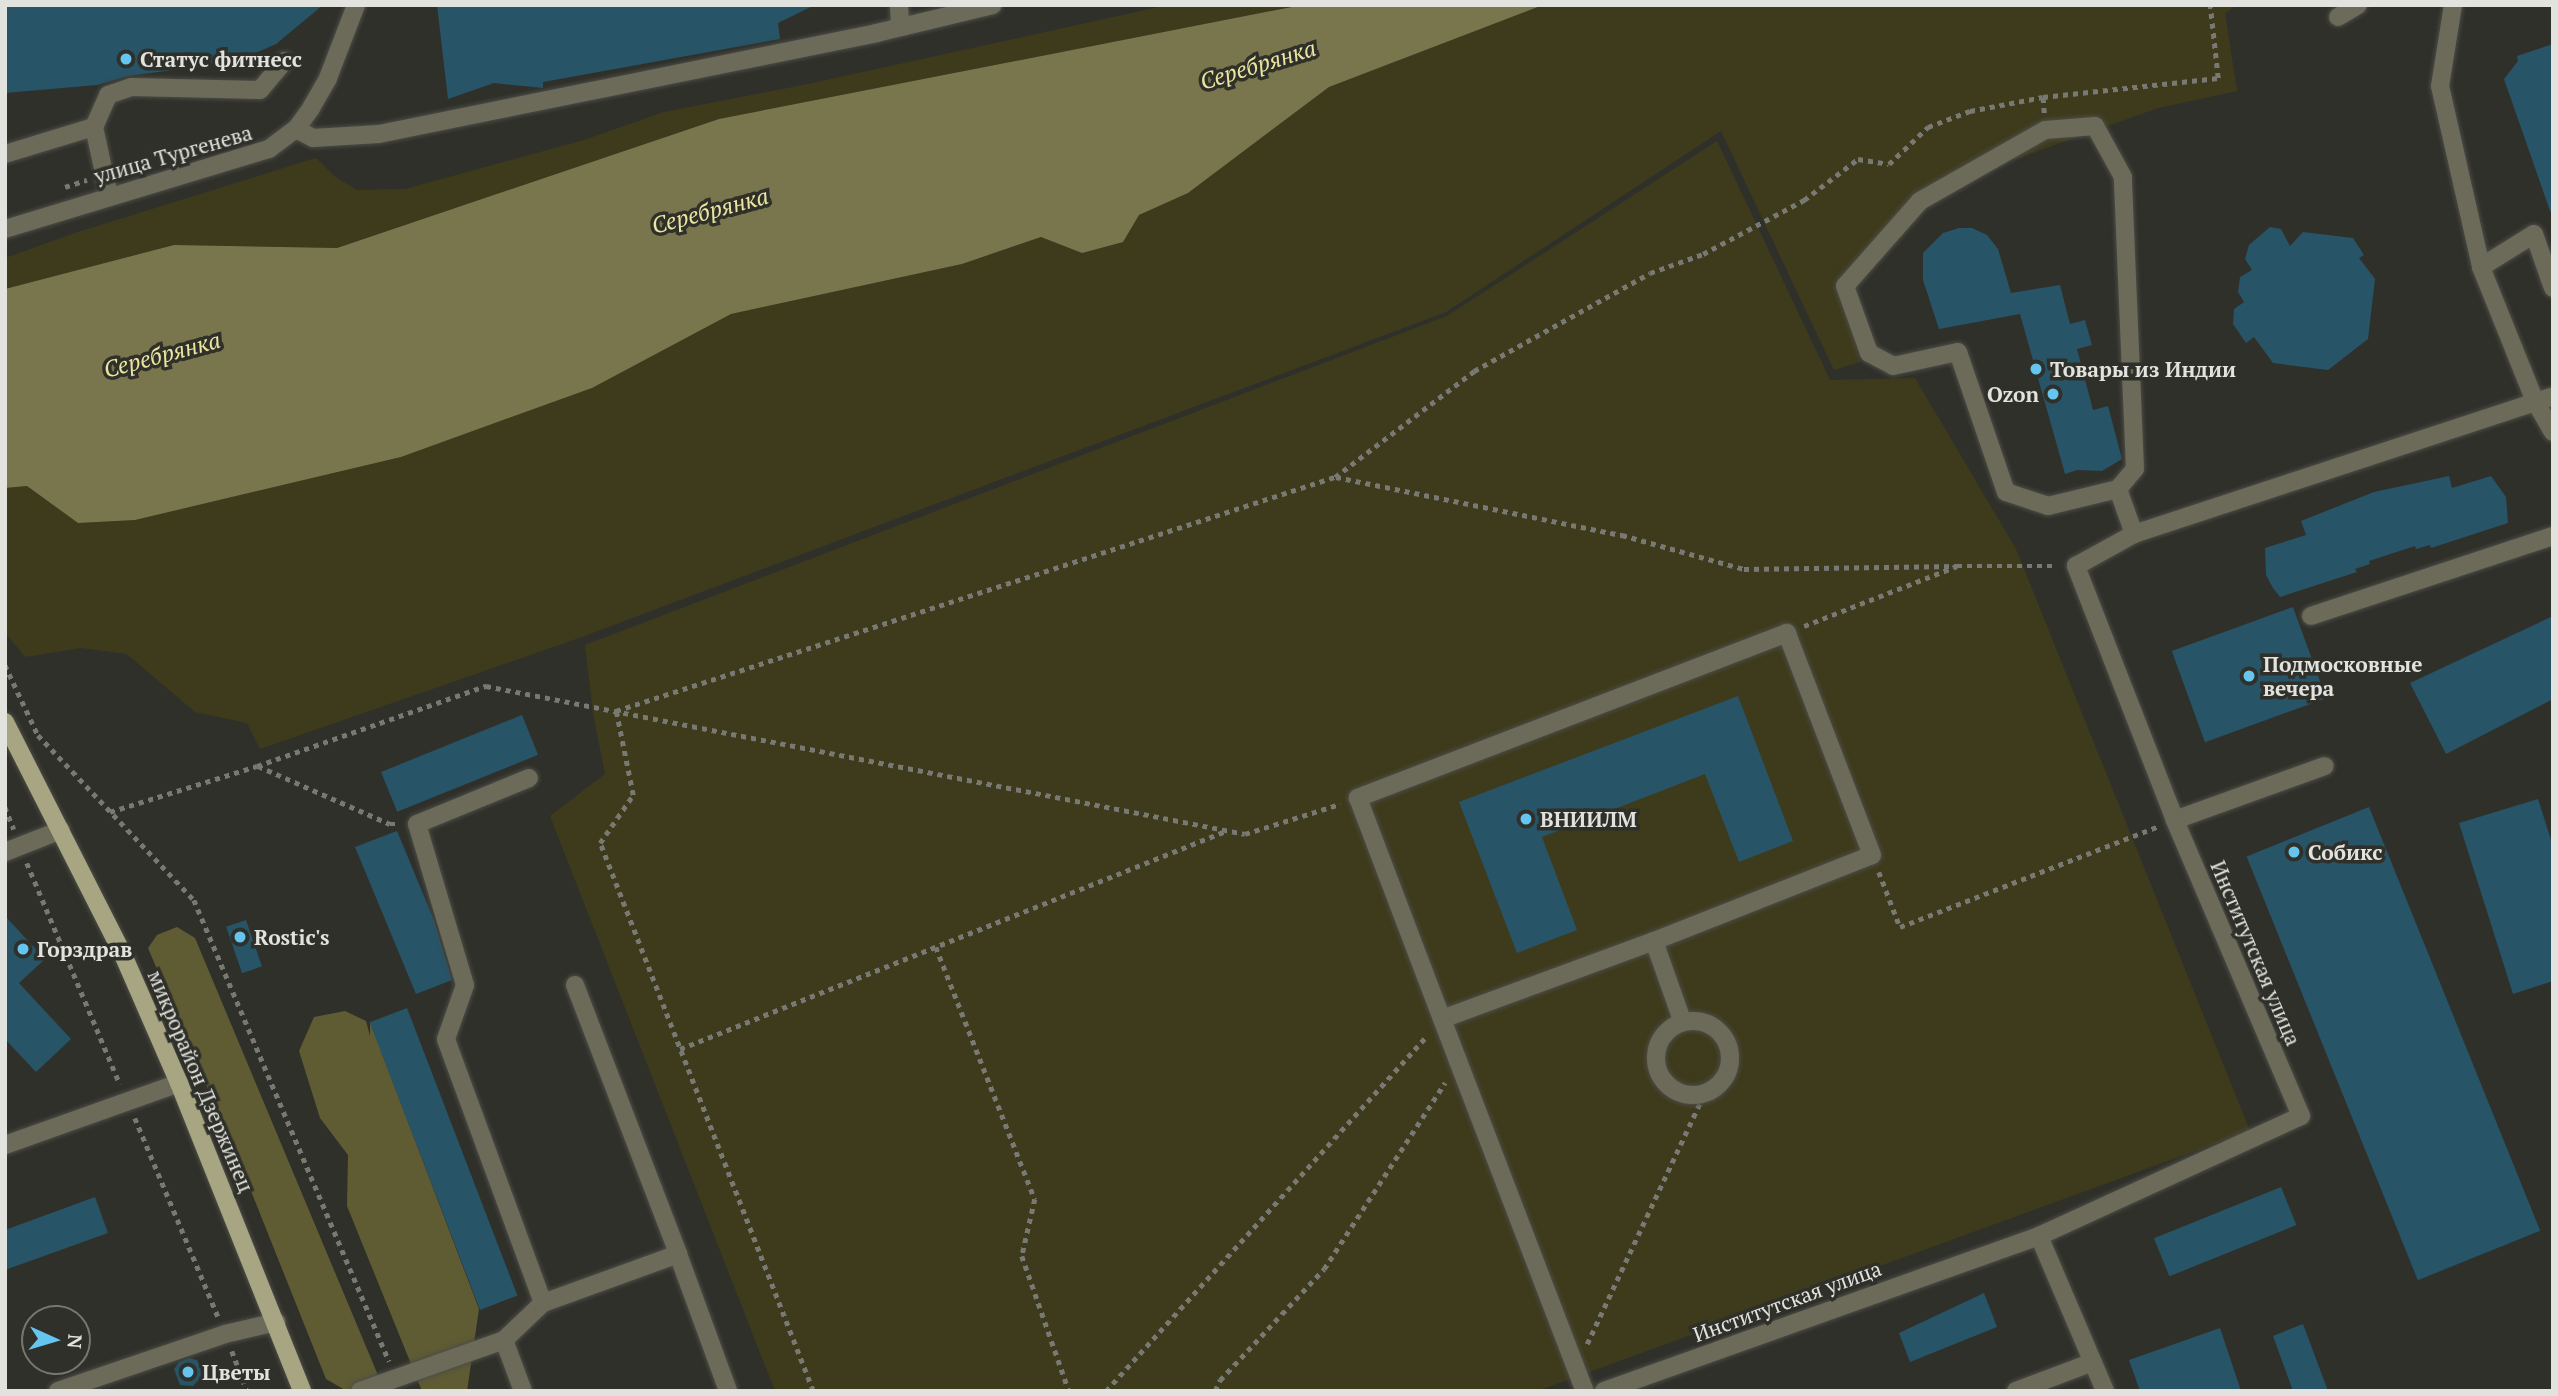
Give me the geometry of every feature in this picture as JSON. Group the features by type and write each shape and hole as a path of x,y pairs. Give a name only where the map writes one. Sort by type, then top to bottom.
{"main road":[{"name":"микрорайон Дзержинец","path":"5,722 124,957 179,1083 277,1322 302,1391"}],"street":[{"name":"улица Тургенева","path":"5,229 269,149 296,129 328,78 356,5"},
{"path":"899,5 901,27"},
{"path":"296,129 313,138 379,134 901,27 993,5"},
{"path":"2338,17 2358,5"},
{"path":"2453,5 2440,86 2481,267 2544,398 2553,432"},
{"path":"109,196 94,127 108,95 131,88 260,90 284,61"},
{"path":"2095,126 2123,177 2135,469 2118,489 2048,506 2006,492 1958,352 1893,366 1868,353 1845,286 1920,201 2045,130 2095,126"},
{"path":"5,154 94,127"},
{"path":"2481,267 2534,234 2553,288"},
{"path":"2076,566 2134,534 2544,398"},
{"path":"2118,489 2134,534"},
{"path":"2311,616 2553,536"},
{"name":"Институтская улица","path":"1604,1391 2039,1236 2301,1116 2175,820 2076,566"},
{"path":"1442,1019 1654,941 1872,855 1787,633 1358,798 1442,1019 1458,1061 1585,1391"},
{"path":"2175,820 2325,766"},
{"path":"529,778 417,824 465,985 446,1039 543,1303"},
{"path":"5,852 61,830"},
{"path":"1654,941 1682,1020"},
{"path":"575,985 728,1391"},
{"path":"1682,1020 1712,1024 1731,1047 1727,1077 1703,1096 1674,1092 1655,1069 1658,1039 1682,1020"},
{"path":"5,1145 179,1083"},
{"path":"2039,1236 2105,1391"},
{"path":"360,1391 504,1340 543,1303 678,1254"},
{"path":"58,1391 225,1334 277,1322"},
{"path":"504,1340 523,1391"},
{"path":"2016,1391 2093,1362"}],"path":[{"path":"616,711 1335,477 1474,371 1650,273 1703,254 1804,200 1858,159 1889,164 1928,127 1970,111 2043,97 2218,78 2210,5"},
{"path":"2043,97 2045,130"},
{"path":"55,191 105,174"},
{"path":"1335,477 1622,535 1744,569 2076,566"},
{"path":"1787,633 1957,566"},
{"path":"5,665 38,735 194,900 396,1379"},
{"path":"110,812 257,766 486,686 1245,834 1358,798"},
{"path":"616,711 633,795 600,843 813,1391"},
{"path":"257,766 390,824 417,824"},
{"path":"1872,855 1900,928 2175,820"},
{"path":"680,1049 1227,831"},
{"path":"936,947 1035,1199 1023,1256 1069,1391"},
{"path":"1106,1391 1442,1019"},
{"path":"1215,1391 1220,1380 1324,1269 1417,1131 1458,1061"},
{"path":"1576,1367 1703,1096"}],"shaded area":[{"path":"1168,5 1302,5 719,119 336,248 174,245 5,289 5,258 78,232 316,158 334,176 357,190 405,189 584,140 664,112 813,83"},
{"path":"1543,5 2237,5 2225,13 2237,91 2158,108 1994,167 1923,205 1843,295 1860,362 1834,370 1721,131 1446,312 579,638 260,749 247,723 195,712 127,654 81,648 25,657 5,632 5,488 27,486 78,523 135,520 401,457 592,388 731,314 962,264 1041,237 1082,253 1139,215 1188,193 1329,87"},
{"path":"1717,141 1830,380 1915,378 2016,549 2250,1131 1537,1391 775,1391 550,816 605,774 593,713 585,645 1447,316"},
{"path":"177,927 195,938 380,1380 372,1384 345,1390 326,1379 249,1186 148,948 157,935"},
{"path":"345,1011 366,1021 370,1036 370,1022 479,1309 467,1391 422,1391 347,1206 348,1155 320,1118 299,1051 314,1017"}],"water":[{"name":"Серебрянка","path":"1302,5 1543,5 1329,87 1188,193 1139,215 1123,242 1082,253 1041,237 962,264 731,314 592,388 401,457 135,520 78,523 27,486 5,488 5,289 174,245 337,248 719,119"}],"building":[{"path":"5,5 323,5 276,44 235,62 128,76 97,85 5,93"},
{"path":"437,5 815,5 778,23 780,39 543,82 543,88 494,83 448,99"},
{"path":"2553,44 2553,211 2550,211 2504,79 2518,61 2517,56"},
{"path":"2270,227 2281,229 2290,246 2303,232 2353,238 2364,255 2359,258 2375,279 2368,339 2328,370 2273,363 2254,337 2246,343 2233,324 2234,309 2244,302 2238,292 2240,277 2252,270 2245,259 2249,245"},
{"path":"1959,228 1972,228 1987,235 1998,249 2011,293 2060,285 2070,324 2085,320 2092,345 2077,349 2093,410 2108,406 2122,459 2102,471 2077,470 2065,474 2020,314 1939,329 1923,280 1923,253 1943,233"},
{"path":"2449,476 2452,488 2491,476 2506,497 2508,523 2431,548 2430,545 2416,549 2415,546 2369,561 2370,564 2355,569 2357,572 2280,597 2273,588 2266,575 2265,548 2306,535 2301,521 2374,492"},
{"name":"Подмосковные вечера","path":"2293,607 2326,698 2205,742 2172,651"},
{"path":"2553,616 2553,699 2446,754 2410,683"},
{"name":"ВНИИЛМ","path":"1738,696 1793,841 1739,862 1705,774 1542,837 1577,930 1517,953 1459,802"},
{"path":"522,715 538,755 397,812 381,772"},
{"path":"2538,799 2553,846 2553,981 2513,994 2459,823"},
{"path":"2369,807 2540,1231 2418,1280 2247,856"},
{"path":"397,831 434,920 452,980 416,994 355,847"},
{"path":"5,916 45,959 19,983 71,1039 36,1072 5,1039"},
{"path":"246,920 262,966 242,973 226,927"},
{"path":"407,1008 517,1296 480,1310 370,1022"},
{"path":"2281,1187 2296,1225 2169,1276 2154,1238"},
{"path":"95,1197 108,1233 5,1270 5,1230"},
{"path":"1984,1293 1997,1327 1910,1362 1899,1333"},
{"path":"2303,1324 2328,1391 2293,1391 2273,1336"},
{"path":"2220,1328 2241,1391 2140,1391 2129,1360"},
{"name":"Цветы","path":"189,1358 197,1360 203,1375 193,1386 180,1385 174,1369 179,1362"}],"place":[{"name":"Статус фитнесс","path":"126,59"},
{"name":"Товары из Индии","path":"2036,369"},
{"name":"Ozon","path":"2053,394"},
{"name":"Подмосковные вечера","path":"2249,676"},
{"name":"ВНИИЛМ","path":"1526,819"},
{"name":"Собикс","path":"2294,852"},
{"name":"Rostic's","path":"240,937"},
{"name":"Горздрав","path":"23,949"},
{"name":"Цветы","path":"188,1372"}]}
